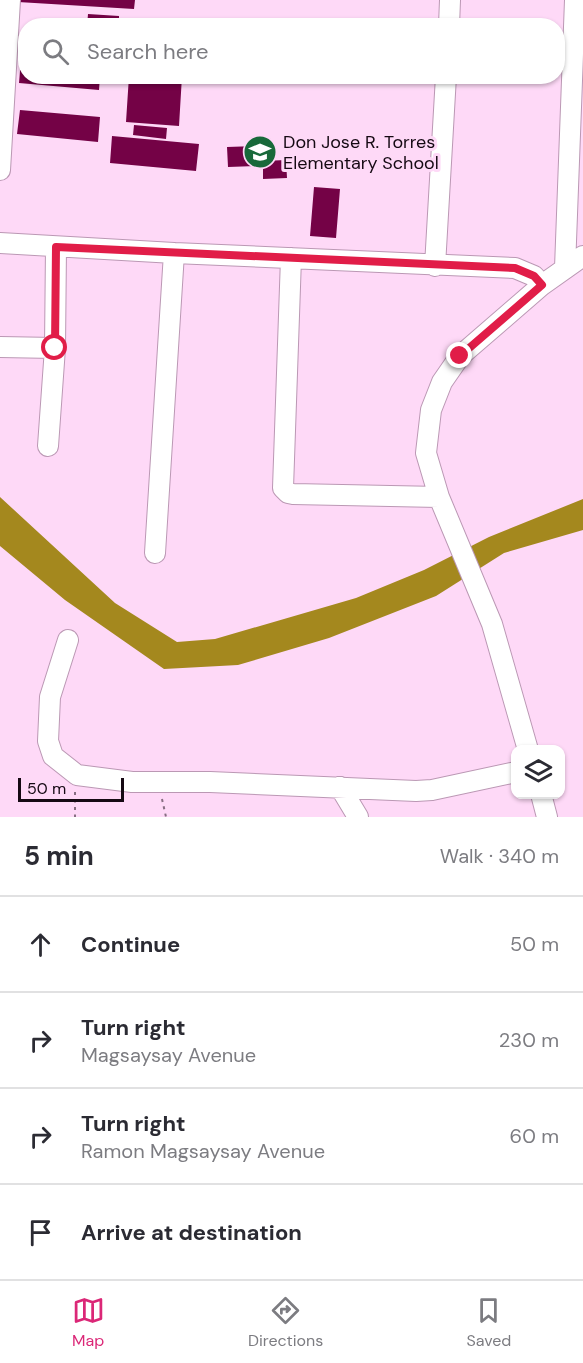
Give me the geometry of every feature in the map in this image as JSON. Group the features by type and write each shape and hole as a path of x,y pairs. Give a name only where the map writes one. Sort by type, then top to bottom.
{"street":[{"path":"0,170 10,0"},
{"path":"449,18 450,0"},
{"path":"564,268 578,87 575,0"},
{"path":"435,266 446,84"},
{"path":"0,243 435,266 515,268 534,276 542,285"},
{"path":"48,446 55,348 56,247"},
{"path":"155,553 174,253"},
{"path":"527,745 492,624 439,497 426,453 431,410 442,382 460,356 542,285 583,256"},
{"path":"291,258 283,488 292,494 439,497"},
{"path":"0,346 55,348"},
{"path":"68,640 50,697 48,741 53,756 77,775 132,782 416,791 432,790 511,773"},
{"path":"340,787 358,817"},
{"path":"542,799 547,817"}],"path":[{"path":"75,817 77,775"}],"shaded area":[{"path":"0,497 115,603 177,642 215,639 356,598 424,570 489,537 583,499 583,530 504,553 436,596 329,638 238,665 164,669 65,600 0,546"}],"building":[{"path":"18,0 135,0 134,9 18,2"},
{"path":"88,14 119,16 119,18 88,18"},
{"path":"30,84 99,84 99,90"},
{"path":"128,84 182,84 179,126 126,122"},
{"path":"20,110 100,117 98,142 17,134"},
{"path":"134,125 167,128 166,139 133,135"},
{"path":"112,136 199,144 196,171 110,163"},
{"path":"256,146 256,166 228,167 227,147"},
{"path":"286,160 287,178 263,179 263,161"},
{"path":"314,187 340,189 336,238 310,236"}],"place":[{"name":"Don Jose R. Torres Elementary School","path":"260,152"}],"route":[{"path":"55,348 56,247 515,268 534,276 542,285 460,356"}]}
